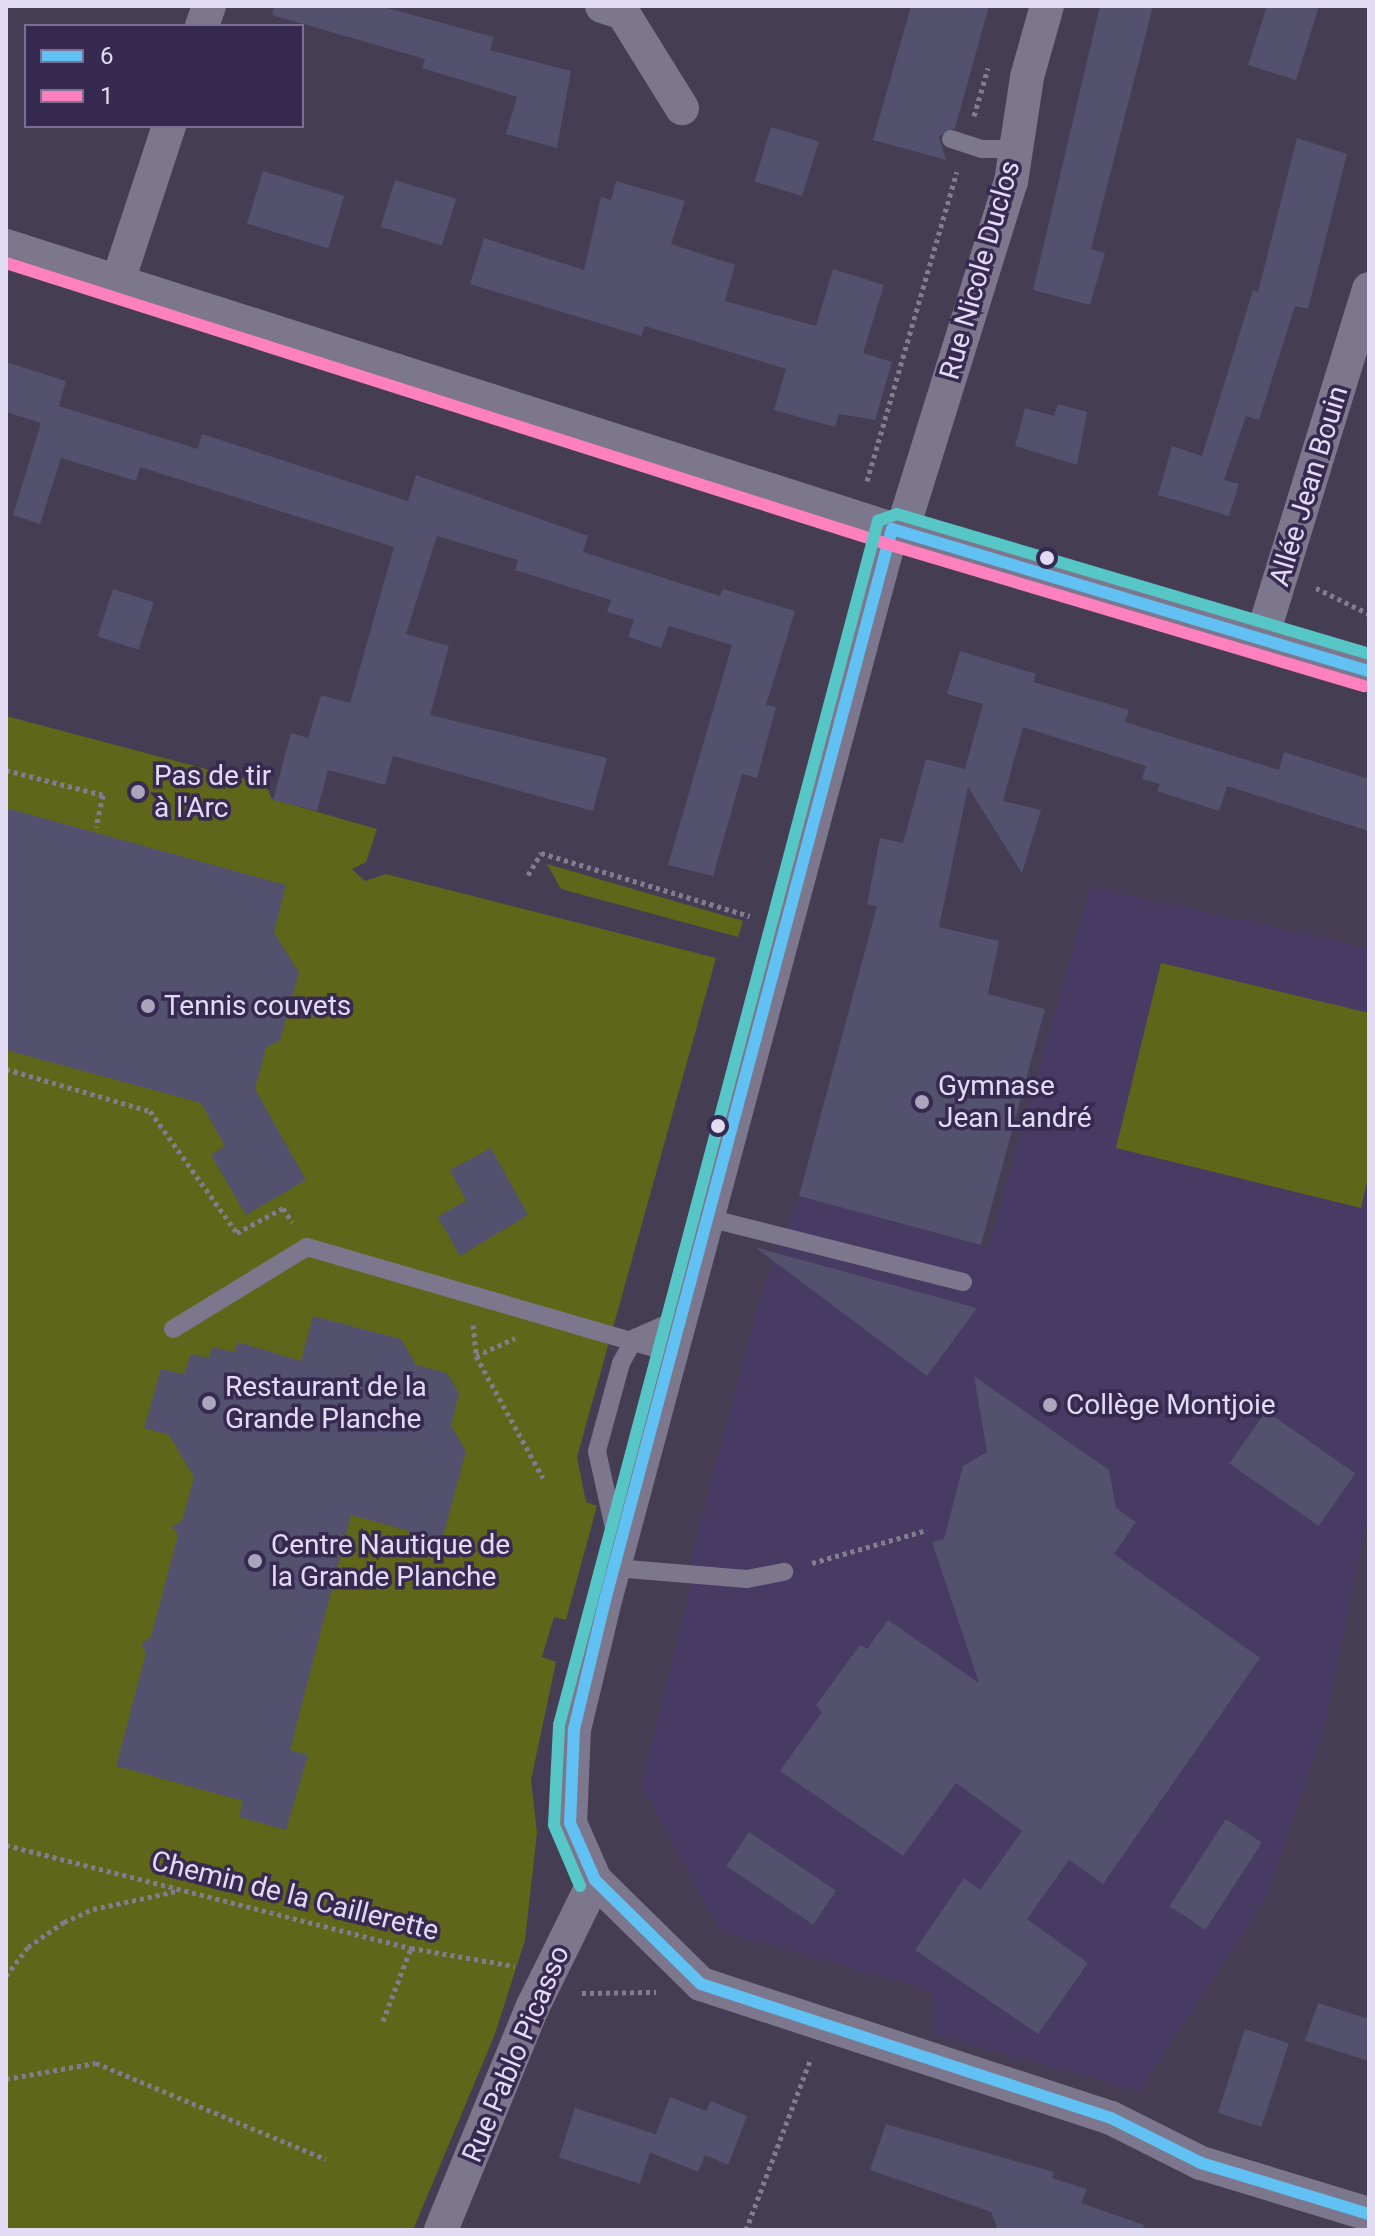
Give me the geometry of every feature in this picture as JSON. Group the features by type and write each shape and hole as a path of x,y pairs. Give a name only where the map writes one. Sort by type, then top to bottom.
{"street":[{"path":"602,6 623,13 682,108"},
{"name":"Rue Nicole Duclos","path":"595,1880 570,1823 570,1771 617,1559 680,1318 897,530 1015,149 1047,6"},
{"path":"119,278 168,128"},
{"path":"6,246 119,278 897,530 1369,671"},
{"name":"Allée Jean Bouin","path":"1262,637 1369,289"},
{"path":"595,1880 701,1984 823,2027 1111,2118 1201,2163 1369,2214"},
{"name":"Rue Pablo Picasso","path":"441,2230 557,1987 595,1880"}],"lane":[{"path":"958,142 1015,149"},
{"path":"708,1218 963,1282"},
{"path":"173,1329 307,1247 631,1344 672,1353"},
{"path":"680,1318 631,1344 597,1451 617,1559 747,1579 784,1572"}],"path":[{"path":"865,486 958,142 992,52"},
{"path":"1304,582 1369,614"},
{"path":"6,770 103,795 96,827"},
{"path":"528,875 541,853 766,921"},
{"path":"6,1069 150,1111 237,1233 283,1208 307,1247"},
{"path":"471,1296 476,1356 543,1478"},
{"path":"784,1572 927,1530"},
{"name":"Chemin de la Caillerette","path":"6,1845 411,1948 511,1964 557,1987"},
{"path":"6,1976 28,1947 64,1922 93,1909 183,1890"},
{"path":"383,2021 411,1948"},
{"path":"557,1987 581,1982"},
{"path":"746,2230 823,2027"},
{"path":"6,2079 96,2063 326,2159"}],"shaded area":[{"name":"Collège Montjoie","path":"1090,887 1369,948 1369,1512 1324,1729 1266,1897 1139,2091 936,2035 932,1991 720,1931 641,1784 688,1597 692,1554 760,1298 799,1196 989,1247"}],"green space":[{"path":"6,716 266,785 272,799 377,829 366,862 352,869 365,881 386,874 716,958 577,1457 586,1502 597,1506 566,1620 554,1617 542,1657 556,1662 531,1780 537,1833 525,1940 495,2034 413,2230 6,2230"},
{"path":"547,864 743,921 738,937 561,889"},
{"path":"1161,963 1369,1013 1369,1174 1361,1208 1116,1148"}],"building":[{"path":"274,6 380,6 494,37 490,50 571,71 557,148 506,134 517,97 422,68 425,59 272,15"},
{"path":"911,6 989,6 955,128 939,136 946,160 873,140"},
{"path":"1100,6 1153,6 1091,249 1105,253 1090,305 1033,290"},
{"path":"1267,6 1319,6 1296,80 1248,65"},
{"path":"771,127 819,142 802,196 754,182"},
{"path":"1297,138 1347,154 1308,309 1295,306 1259,420 1246,416 1224,480 1239,484 1229,516 1158,495 1172,446 1202,456 1253,290 1258,292"},
{"path":"263,171 344,196 328,248 247,224"},
{"path":"395,180 456,199 442,246 381,227"},
{"path":"616,181 685,201 671,244 735,265 725,301 816,326 833,269 884,285 863,353 892,362 875,420 839,414 835,427 774,410 786,369 645,326 641,336 470,284 484,238 584,270 601,197 611,200"},
{"path":"6,362 66,381 59,406 198,449 202,434 408,501 416,475 588,536 583,552 720,596 723,589 795,611 766,705 776,707 757,778 742,774 713,876 668,865 732,645 669,626 661,648 628,637 634,620 607,612 611,600 515,570 518,560 437,536 406,634 449,646 430,715 607,758 593,811 393,756 385,785 328,770 317,811 273,800 291,733 308,738 321,695 350,703 394,547 140,467 136,481 61,458 40,524 13,515 41,423 6,412"},
{"path":"1058,404 1087,412 1077,465 1015,446 1025,408 1054,416"},
{"path":"113,589 154,602 138,650 98,637"},
{"path":"960,651 1036,674 1033,682 1129,710 1125,722 1279,770 1284,752 1369,779 1369,831 1227,786 1219,811 1157,791 1160,784 1142,779 1146,766 1023,727 1003,801 1041,810 1022,873 968,787 939,927 999,941 988,994 1045,1009 981,1245 799,1196 877,906 867,904 880,838 903,843 926,759 965,769 983,704 947,694"},
{"name":"Tennis couvets","path":"6,808 286,885 274,932 299,973 280,1040 266,1048 255,1089 306,1180 246,1215 211,1155 225,1146 201,1103 6,1050"},
{"path":"491,1148 528,1215 460,1256 438,1217 466,1200 450,1170"},
{"path":"755,1247 977,1308 927,1376"},
{"name":"Centre Nautique de la Grande Planche","path":"313,1316 401,1339 416,1365 447,1373 459,1393 451,1426 466,1451 442,1540 351,1515 290,1750 308,1755 286,1830 239,1817 243,1801 116,1766 146,1653 141,1644 151,1637 178,1535 172,1526 182,1521 194,1477 169,1435 144,1428 161,1369 184,1374 191,1354 209,1358 212,1347 234,1352 238,1342 301,1361"},
{"path":"974,1376 1109,1470 1116,1508 1136,1522 1114,1554 1260,1658 1103,1884 1069,1860 1027,1919 1088,1963 1038,2034 915,1950 964,1878 980,1890 1022,1831 956,1783 903,1856 780,1771 822,1712 816,1705 860,1645 867,1649 888,1620 979,1683 932,1542 944,1539 963,1466 987,1452"},
{"path":"1266,1411 1355,1474 1319,1526 1229,1463"},
{"path":"1226,1819 1262,1842 1205,1930 1169,1906"},
{"path":"749,1832 836,1891 813,1925 726,1866"},
{"path":"1318,2003 1369,2019 1369,2061 1305,2041"},
{"path":"1245,2029 1289,2043 1262,2127 1218,2113"},
{"path":"670,2097 706,2111 711,2101 747,2116 728,2165 705,2155 698,2172 649,2152"},
{"path":"575,2108 656,2134 640,2184 559,2157"},
{"path":"886,2124 1054,2172 1052,2178 1087,2189 1081,2203 1144,2225 1143,2230 998,2230 991,2212 870,2170"}],"transit line":[{"name":"1","path":"6,263 887,544 1364,686"},
{"path":"580,1886 554,1825 559,1725 878,521 897,514 1369,654"},
{"name":"6","path":"892,529 606,1596 574,1729 570,1823 595,1880 701,1984 1111,2118 1201,2163 1369,2214"},
{"name":"6","path":"892,529 1369,671"}],"place":[{"name":"Pas de tir à l'Arc","path":"138,792"},
{"name":"Tennis couvets","path":"148,1006"},
{"name":"Gymnase Jean Landré","path":"922,1102"},
{"name":"Restaurant de la Grande Planche","path":"209,1403"},
{"name":"Collège Montjoie","path":"1050,1405"},
{"name":"Centre Nautique de la Grande Planche","path":"255,1561"}]}
